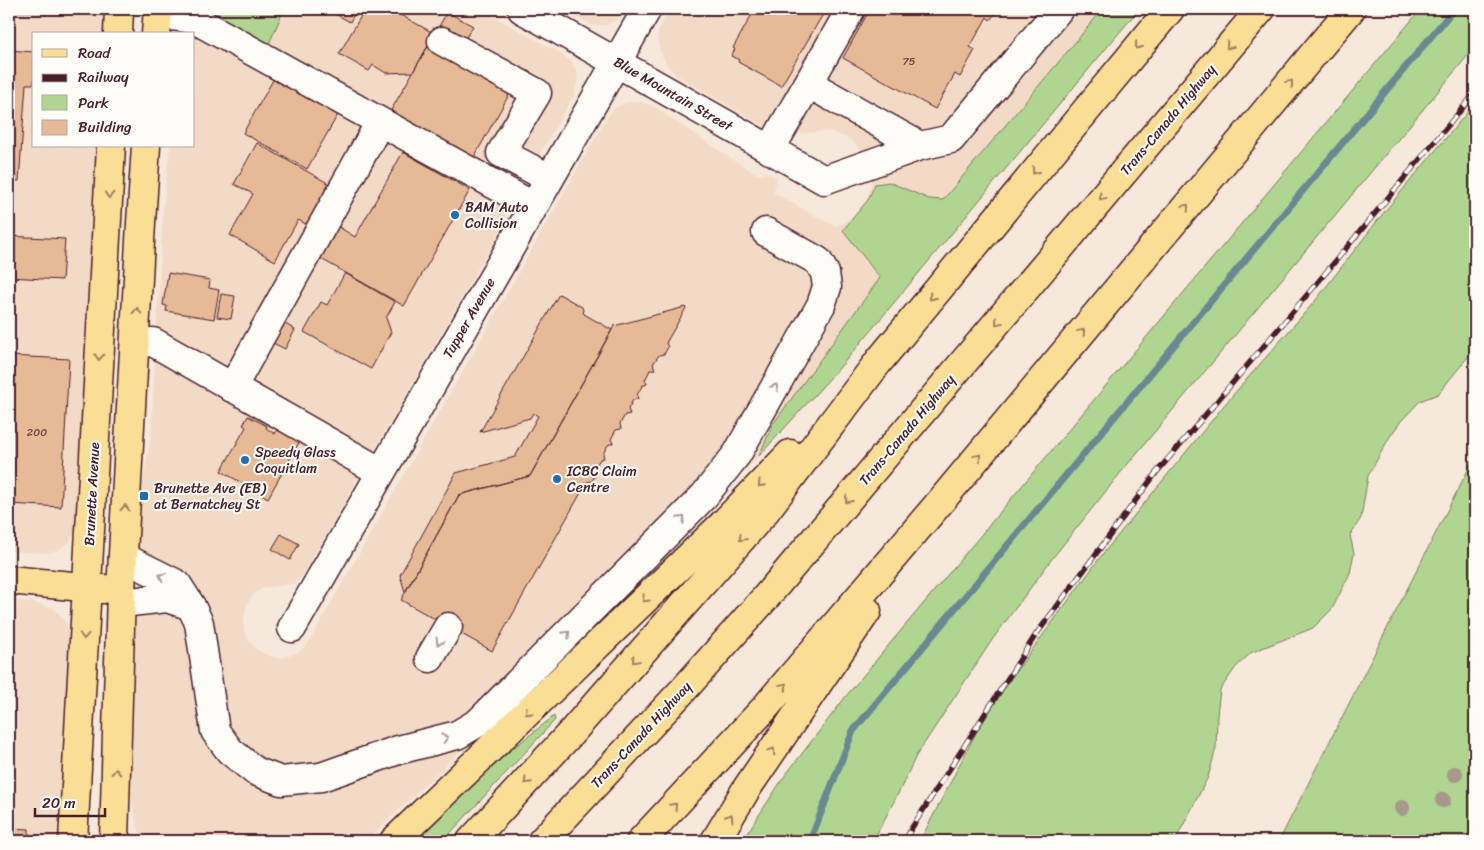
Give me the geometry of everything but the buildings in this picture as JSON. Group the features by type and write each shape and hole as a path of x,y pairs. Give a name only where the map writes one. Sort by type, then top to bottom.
{"main road":[{"path":"118,32 119,9"},
{"path":"471,841 570,734 764,513 880,361 1170,9"},
{"name":"Trans-Canada Highway","path":"542,841 685,688 772,590 1261,9"},
{"path":"641,841 764,709 946,495 1351,9"},
{"name":"Brunette Avenue","path":"73,841 111,148"},
{"path":"115,840 121,597 140,223 146,148"},
{"path":"394,841 723,524 880,361"},
{"path":"715,841 748,788 946,495"},
{"path":"9,580 86,587 121,597"}],"street":[{"name":"Blue Mountain Street","path":"522,9 824,180 920,146"},
{"name":"Tupper Avenue","path":"292,628 646,9"},
{"path":"770,150 851,9"},
{"path":"809,84 920,146 951,139 1059,9"},
{"path":"158,19 181,17 196,20 534,206"},
{"path":"442,41 537,93 501,153 549,178"},
{"path":"232,388 380,122"},
{"path":"123,557 177,584 191,606 199,623 215,731 230,752 255,771 281,781 321,777 398,750 457,735 479,722 704,496 736,454 821,305 827,287 825,273 818,261 766,232"},
{"path":"135,343 153,342 381,472"},
{"path":"121,597 167,598 191,606"},
{"path":"430,658 448,627"}],"shaded area":[{"path":"9,9 109,9 107,32 32,32 32,148 100,148 77,528 70,541 58,550 45,553 9,551"},
{"path":"187,9 480,9 571,61 578,79 574,95 527,176 503,202 507,212 502,227 303,575 294,584 263,588 256,592 247,603 244,630 249,641 257,650 269,656 282,658 298,653 308,644 607,117 615,108 626,103 638,101 654,107 759,175 767,173 775,176 774,193 834,226 842,224 854,215 867,200 871,185 870,170 862,151 850,139 830,131 784,135 764,126 676,75 667,65 660,51 657,38 660,26 670,9 1103,9 943,200 773,424 759,456 600,618 366,841 144,841 139,831 131,797 131,678 143,481 151,437 163,210 170,148 195,148 195,32 184,32"},
{"path":"559,9 625,9 616,20 604,25 592,25"},
{"path":"9,600 31,602 53,608 66,623 71,638 61,841 9,841"}],"green space":[{"path":"196,9 284,9 269,44"},
{"path":"1103,9 1139,9 842,365 759,456 773,424 880,278 843,230 868,200 875,184 889,182 929,199 943,200"},
{"path":"1421,9 1475,9 1475,47 1122,471 1051,560 992,640 916,756 873,841 742,841 784,777 847,695"},
{"path":"1475,103 1475,348 1438,394 1420,401 1401,421 1389,438 1368,476 1361,518 1350,535 1354,553 1350,573 1332,609 1313,628 1252,652 1236,667 1220,690 1216,748 1208,777 1175,841 920,841 976,733 1012,677 1102,555 1226,403 1316,300 1381,216"},
{"path":"1475,456 1475,841 1279,841"},
{"path":"554,716 555,720 443,841 410,841 511,750"}],"waterway":[{"path":"810,841 853,731 1454,9"}],"railway":[{"path":"905,841 1035,636 1156,473 1475,93"}],"place":[{"name":"BAM Auto Collision","path":"455,215"},
{"name":"Speedy Glass Coquitlam","path":"245,460"},
{"name":"ICBC Claim Centre","path":"557,479"},
{"name":"Brunette Ave (EB) at Bernatchey St","path":"144,496"}]}
